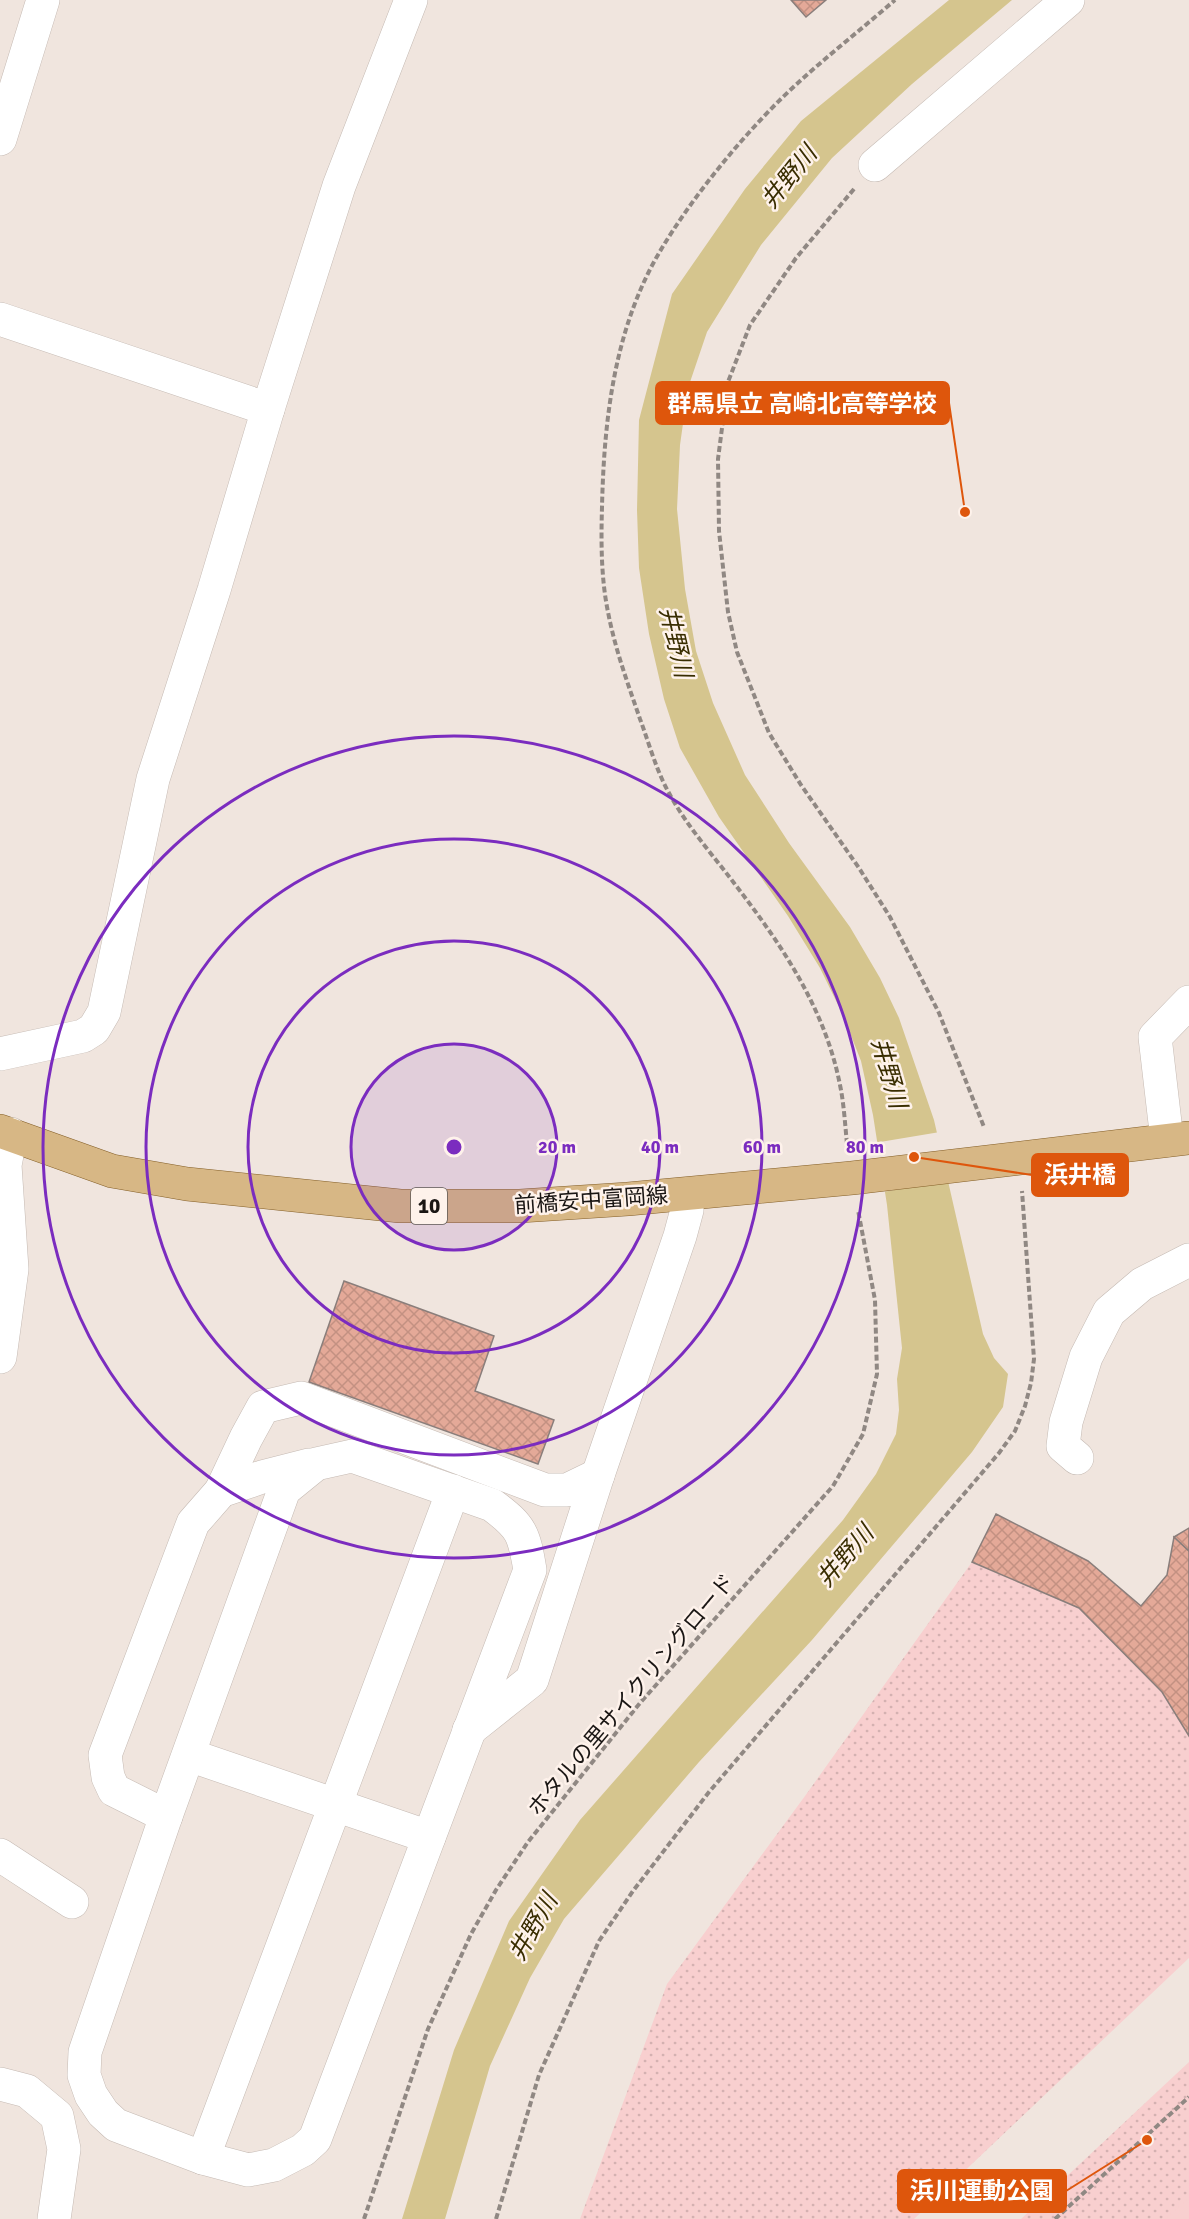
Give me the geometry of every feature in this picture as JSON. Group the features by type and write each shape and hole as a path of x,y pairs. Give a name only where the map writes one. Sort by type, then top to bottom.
{"main road":[{"name":"前橋安中富岡線","path":"5,1132 112,1171 187,1184 400,1206 520,1206 688,1194 857,1177 1178,1139"}],"street":[{"path":"0,140 44,0"},
{"path":"0,1054 83,1036 94,1029 104,1012 153,779 339,186 411,0"},
{"path":"875,165 1068,0"},
{"path":"0,318 268,409"},
{"path":"1178,1139 1155,1036 1189,1002"},
{"path":"0,1357 12,1269 4,1165 5,1132"},
{"path":"469,1730 532,1680 598,1475 680,1236 687,1210 688,1194"},
{"path":"1077,1458 1063,1446 1066,1422 1086,1357 1109,1312 1142,1284 1189,1260"},
{"path":"166,1816 114,1790 108,1777 105,1755 193,1523 221,1491 263,1407 301,1398 544,1490 567,1490 598,1475"},
{"path":"221,1491 262,1477 316,1464 352,1456 492,1505 510,1518 525,1539 530,1570 315,2139 303,2150 274,2164 248,2170 203,2158 116,2125 103,2113 90,2095 84,2075 85,2052 166,1816 284,1490 316,1464"},
{"path":"203,2158 453,1491"},
{"path":"189,1755 429,1838"},
{"path":"0,1855 72,1902"},
{"path":"0,2084 27,2091 57,2116 64,2149 54,2219"}],"path":[{"name":"ホタルの里サイクリングロード","path":"364,2219 428,2029 471,1934 496,1890 528,1842 640,1703 833,1486 863,1434 877,1374 875,1300 857,1177 841,1086 831,1049 817,1012 799,975 669,793 650,747 622,667 607,611 601,545 602,485 607,422 617,363 632,308 659,254 701,192 746,136 798,83 895,0"},
{"path":"496,2219 539,2075 599,1941 633,1891 709,1792 951,1511 1016,1431 1031,1383 1034,1359 993,1160 984,1128 939,1013 890,917 801,785 769,733 737,652 728,612 719,531 718,459 728,382 750,325 796,258 875,165"},
{"path":"1055,2219 1189,2097"}],"shaded area":[{"path":"972,1562 1079,1608 1162,1692 1189,1736 1189,1958 914,2219 580,2219 667,1984"},
{"path":"1189,2062 1189,2219 1021,2219"},
{"path":"1189,2198 1189,2219 1165,2219"}],"water":[{"name":"井野川","path":"949,0 1012,0 912,84 832,158 761,245 707,332 688,388 680,445 677,509 685,589 696,651 713,703 745,775 789,843 850,927 880,978 899,1018 934,1120 983,1334 994,1358 1008,1374 1003,1407 972,1452 812,1640 699,1762 564,1919 530,1978 490,2066 445,2219 402,2219 454,2050 509,1921 580,1820 843,1520 876,1474 896,1434 899,1410 897,1379 902,1348 887,1205 873,1115 861,1061 843,1015 820,968 788,916 719,817 680,748 664,699 649,634 639,568 637,510 639,420 672,294 745,189 801,121"}],"pier":[{"path":"940,1132 950,1181 882,1192 874,1143"}],"building":[{"path":"791,0 826,0 806,17"},
{"path":"344,1281 494,1336 475,1391 554,1420 538,1464 309,1382"},
{"path":"996,1514 1088,1561 1141,1606 1167,1575 1174,1537 1189,1551 1189,1736 1162,1692 1079,1608 972,1562"},
{"path":"1189,1528 1189,1551 1174,1537"}],"place":[{"name":"群馬県立 高崎北高等学校","path":"965,512"},
{"name":"浜井橋","path":"914,1157"},
{"name":"浜川運動公園","path":"1147,2140"}]}
